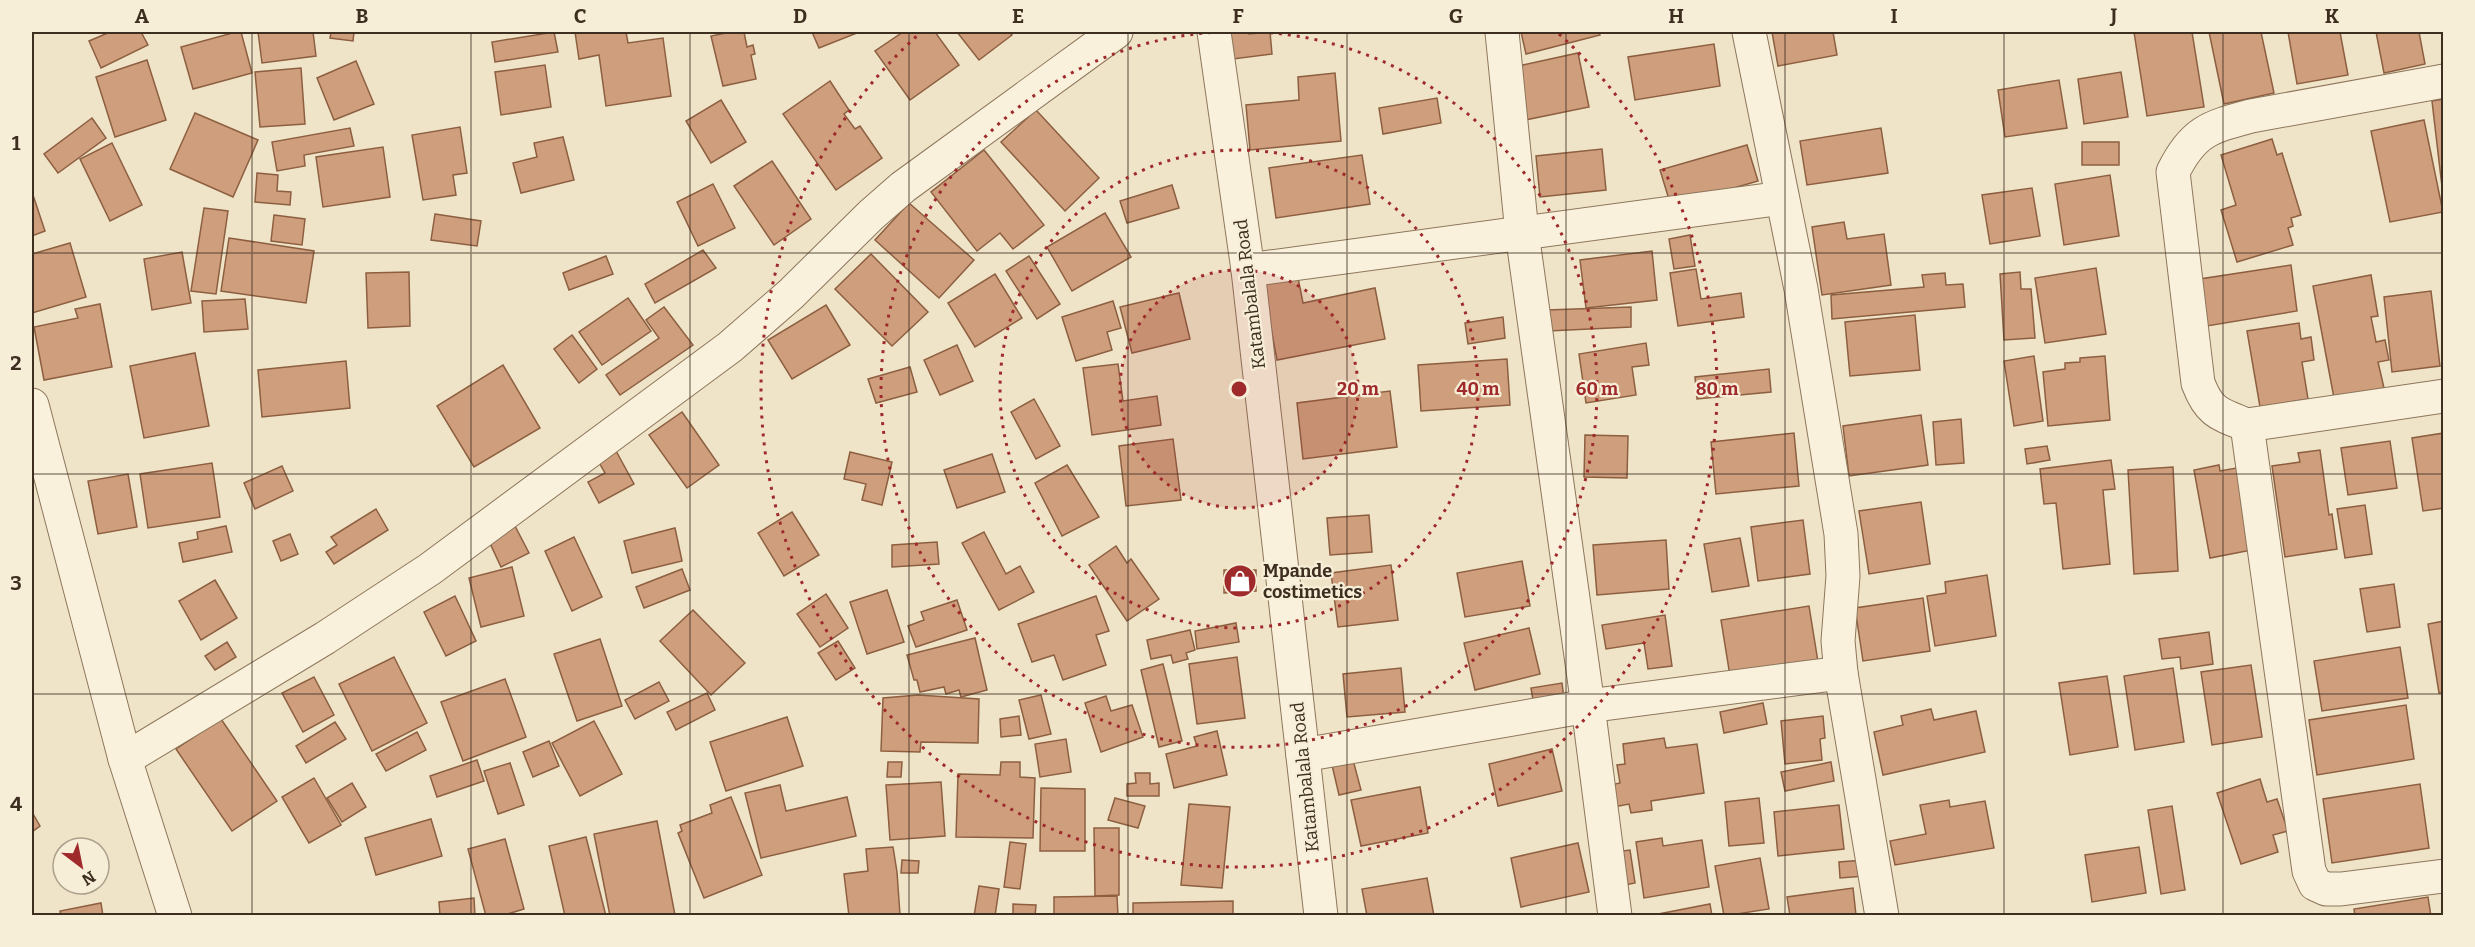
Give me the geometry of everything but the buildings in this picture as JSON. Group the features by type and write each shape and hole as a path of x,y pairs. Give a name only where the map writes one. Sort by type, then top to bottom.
{"street":[{"path":"125,759 325,638 430,569 730,346 791,294 871,215 903,187 1116,32"},
{"name":"Katambalala Road","path":"1214,32 1248,270 1321,915"},
{"path":"1502,32 1522,233 1615,915"},
{"path":"1749,32 1801,289 1841,534 1843,576 1838,641 1841,673 1882,915"},
{"path":"2444,81 2251,116 2221,124 2198,135 2184,151 2173,172 2198,383 2205,402 2221,416 2247,424 2444,396"},
{"path":"1248,270 1782,198"},
{"path":"32,405 125,759 175,915"},
{"path":"2247,424 2309,871 2315,884 2326,888 2341,889 2444,876"},
{"path":"1303,755 1588,706 1841,673"}],"place":[{"name":"Mpande costimetics","path":"1240,581"}]}
